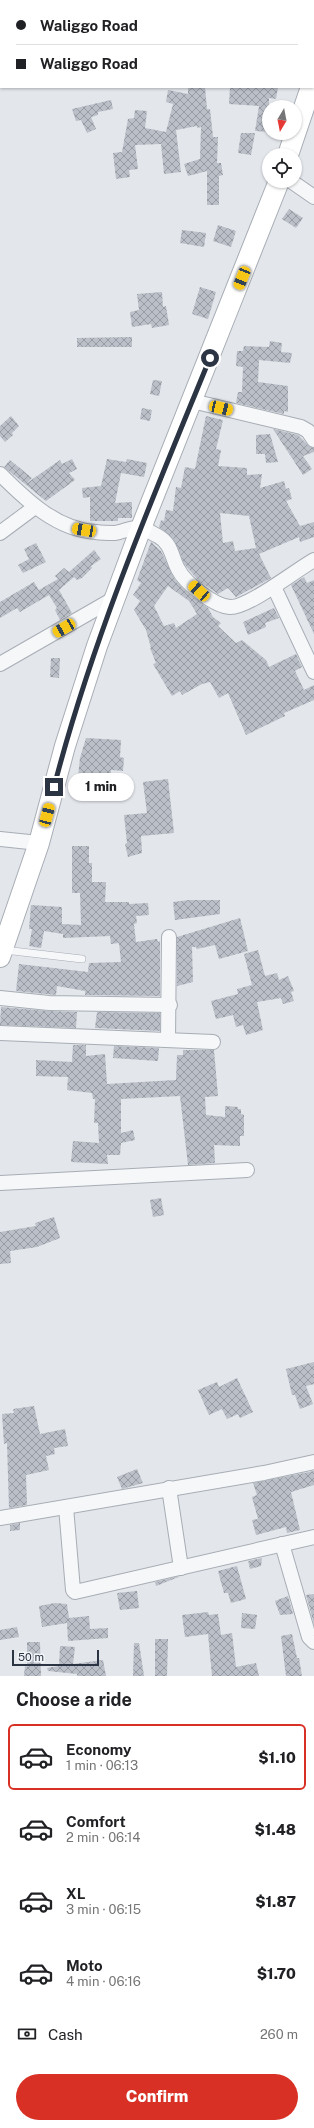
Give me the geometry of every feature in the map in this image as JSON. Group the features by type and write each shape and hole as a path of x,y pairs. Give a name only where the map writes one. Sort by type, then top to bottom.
{"street":[{"path":"290,148 311,88"},
{"path":"1,954 39,843 64,746 97,646 141,528 277,188"},
{"path":"301,188 314,197"},
{"path":"192,401 301,427 308,431 314,440"},
{"path":"0,474 35,506 74,528 95,532 115,533 141,528 166,542 173,552 178,569 183,576 208,599 218,605 233,607 274,587 286,577 314,560"},
{"path":"0,533 35,506"},
{"path":"274,587 314,672"},
{"path":"0,664 115,598"},
{"path":"0,839 39,843"},
{"path":"168,1040 170,1006 169,937"},
{"path":"0,998 48,1003 170,1006"},
{"path":"0,1032 213,1042"},
{"path":"0,1183 247,1170"},
{"path":"0,1518 264,1473 314,1462"},
{"path":"169,1488 181,1568"},
{"path":"66,1507 70,1564 73,1590 75,1592 314,1537"},
{"path":"282,1544 310,1636 314,1642"}],"lane":[{"path":"1,954 82,959"}],"building":[{"path":"188,88 205,88 207,109 210,109 213,137 218,137 217,163 221,163 223,175 219,176 219,205 207,205 207,171 188,176 184,164 200,159 201,127 197,128 197,126 176,130 181,172 164,174 161,144 135,145 138,169 129,170 130,177 116,179 113,153 122,152 128,119 134,118 135,110 147,111 145,128 166,132 173,104 166,102 168,90 188,94"},
{"path":"230,88 278,88 276,99 269,98 269,100 262,100 262,132 255,131 259,106 229,104"},
{"path":"111,100 113,109 98,112 98,115 91,117 96,129 87,133 81,120 76,121 72,109"},
{"path":"241,133 255,133 251,155 238,153"},
{"path":"289,209 303,218 296,228 282,219"},
{"path":"218,225 236,231 231,247 213,241"},
{"path":"182,230 206,233 204,247 180,243"},
{"path":"200,287 216,292 208,319 192,314"},
{"path":"162,292 163,307 166,306 169,325 152,328 151,324 132,327 130,312 139,310 137,294"},
{"path":"132,337 132,347 77,347 77,338"},
{"path":"270,341 282,343 281,352 292,353 290,363 259,360 258,382 288,386 288,412 284,411 284,414 236,403 238,392 242,392 243,367 236,366 237,351 243,351 244,346 269,347"},
{"path":"153,380 162,381 159,396 150,394"},
{"path":"142,408 152,410 150,421 140,419"},
{"path":"11,416 19,426 12,433 13,435 5,442 0,436 0,426"},
{"path":"206,416 223,420 216,449 221,450 218,466 247,468 247,475 262,474 260,488 284,481 286,489 289,488 292,499 286,501 300,526 314,522 314,537 300,542 299,537 259,554 271,578 236,597 228,588 218,594 199,581 185,565 173,538 159,527 161,520 164,521 166,510 173,511 176,487 181,488 185,467 195,469","holes":["220,513 249,516 256,548 235,551 233,541 223,543"]},
{"path":"273,429 298,435 310,447 314,448 314,452 303,456 312,469 303,475"},
{"path":"270,434 278,462 266,463 265,454 256,454 256,435"},
{"path":"72,459 77,469 69,473 75,480 46,501 4,467 10,460 32,478 27,483 60,460 62,464"},
{"path":"107,459 126,462 127,459 147,463 144,477 121,473 115,503 132,502 132,518 118,518 118,521 90,521 90,497 83,498 82,488 101,486"},
{"path":"151,542 161,551 175,580 188,593 208,608 213,617 221,623 218,626 236,643 242,640 266,660 269,667 296,654 302,667 295,671 304,690 314,685 314,700 284,713 285,716 246,735 228,693 219,698 210,682 202,684 182,695 180,691 172,696 153,664 156,663 150,648 146,630 134,610 140,601 133,595 141,583 137,580","holes":["168,586 189,601 197,614 176,628 174,623 164,626 154,606"]},
{"path":"36,543 46,562 23,573 18,565 29,559 24,549"},
{"path":"94,550 101,559 91,566 92,568 82,578 77,580 74,577 59,590 72,613 60,620 55,610 57,608 49,595 20,612 17,608 0,618 0,602 34,582 39,590 58,579 55,576 64,568 69,572"},
{"path":"304,577 307,583 314,580 314,634 291,585"},
{"path":"274,608 279,618 265,623 266,627 248,635 243,622"},
{"path":"51,658 60,658 59,678 50,677"},
{"path":"86,738 121,740 120,757 124,758 123,771 111,770 111,779 78,777 80,758"},
{"path":"168,779 174,833 141,836 142,853 128,857 125,844 127,843 124,815 147,813 143,782"},
{"path":"72,846 89,846 89,863 92,863 92,882 106,882 105,902 129,902 129,904 148,903 149,915 136,916 137,923 134,924 136,942 157,939 158,942 160,941 160,996 85,995 85,991 57,986 56,995 16,991 19,964 88,972 89,963 121,962 119,943 111,944 110,936 63,938 63,934 44,931 41,948 29,946 32,929 29,929 31,905 62,907 62,924 81,925 80,893 72,893"},
{"path":"189,900 220,900 220,914 175,920 173,902"},
{"path":"240,918 248,951 219,959 215,945 197,949 196,947 192,947 193,982 177,986 177,937"},
{"path":"258,950 265,976 277,973 279,980 288,976 294,991 291,992 294,1001 283,1004 281,998 257,1002 263,1030 246,1035 243,1025 236,1027 233,1015 216,1019 211,1001 238,994 237,989 252,985 244,954"},
{"path":"1,1007 77,1012 76,1028 0,1025"},
{"path":"97,1012 160,1013 160,1031 95,1028"},
{"path":"73,1045 86,1045 86,1056 105,1054 107,1084 176,1080 177,1055 183,1055 183,1050 214,1050 218,1096 205,1097 206,1115 225,1117 225,1106 238,1107 238,1109 241,1109 241,1114 244,1115 244,1136 240,1136 240,1146 214,1145 215,1163 188,1165 180,1096 121,1099 121,1133 133,1130 135,1140 121,1143 120,1155 107,1155 108,1164 71,1162 73,1141 99,1143 98,1123 94,1123 95,1099 93,1099 92,1093 67,1090 68,1077 36,1076 36,1060 72,1062"},
{"path":"114,1046 159,1048 158,1061 113,1058"},
{"path":"161,1198 164,1215 153,1217 150,1200"},
{"path":"54,1217 60,1238 37,1247 10,1251 11,1263 0,1264 0,1232 36,1226 35,1223"},
{"path":"314,1362 314,1384 306,1386 313,1404 300,1409 295,1395 292,1395 286,1369"},
{"path":"237,1378 253,1412 240,1418 238,1414 227,1419 222,1409 209,1415 198,1390 217,1382 219,1387"},
{"path":"34,1406 40,1434 65,1429 68,1446 54,1448 55,1454 46,1456 49,1470 26,1475 27,1505 9,1508 7,1443 4,1444 2,1414 14,1413 13,1409"},
{"path":"137,1469 143,1483 122,1489 117,1477"},
{"path":"314,1471 314,1485 291,1492 300,1530 287,1533 286,1527 256,1535 252,1520 258,1519 252,1497 257,1495 253,1483"},
{"path":"20,1523 20,1530 10,1531 10,1525"},
{"path":"262,1558 261,1566 250,1569 248,1561"},
{"path":"237,1566 246,1599 231,1603 228,1593 224,1593 218,1571"},
{"path":"181,1576 156,1586 155,1582"},
{"path":"137,1591 139,1608 120,1610 117,1593"},
{"path":"314,1594 314,1624 306,1595"},
{"path":"288,1596 293,1614 280,1615 275,1601"},
{"path":"55,1603 67,1604 69,1618 89,1616 90,1629 108,1628 108,1638 68,1641 67,1623 42,1627 39,1606"},
{"path":"208,1612 209,1615 218,1614 221,1635 232,1633 236,1667 256,1663 259,1676 212,1676 208,1634 185,1637 182,1615"},
{"path":"242,1613 257,1615 255,1629 241,1628"},
{"path":"17,1627 19,1637 0,1640 0,1630"},
{"path":"292,1634 297,1658 299,1658 302,1676 286,1676 281,1636"},
{"path":"155,1639 168,1639 167,1676 155,1676"},
{"path":"27,1642 40,1642 41,1676 24,1676 25,1666 27,1667"},
{"path":"134,1643 139,1643 144,1676 133,1676"},
{"path":"60,1646 75,1647 73,1664 103,1660 106,1676 77,1676 77,1674 48,1671 47,1668 59,1666"}],"route":[{"path":"54,787 64,746 97,646 141,528 210,358"}]}
